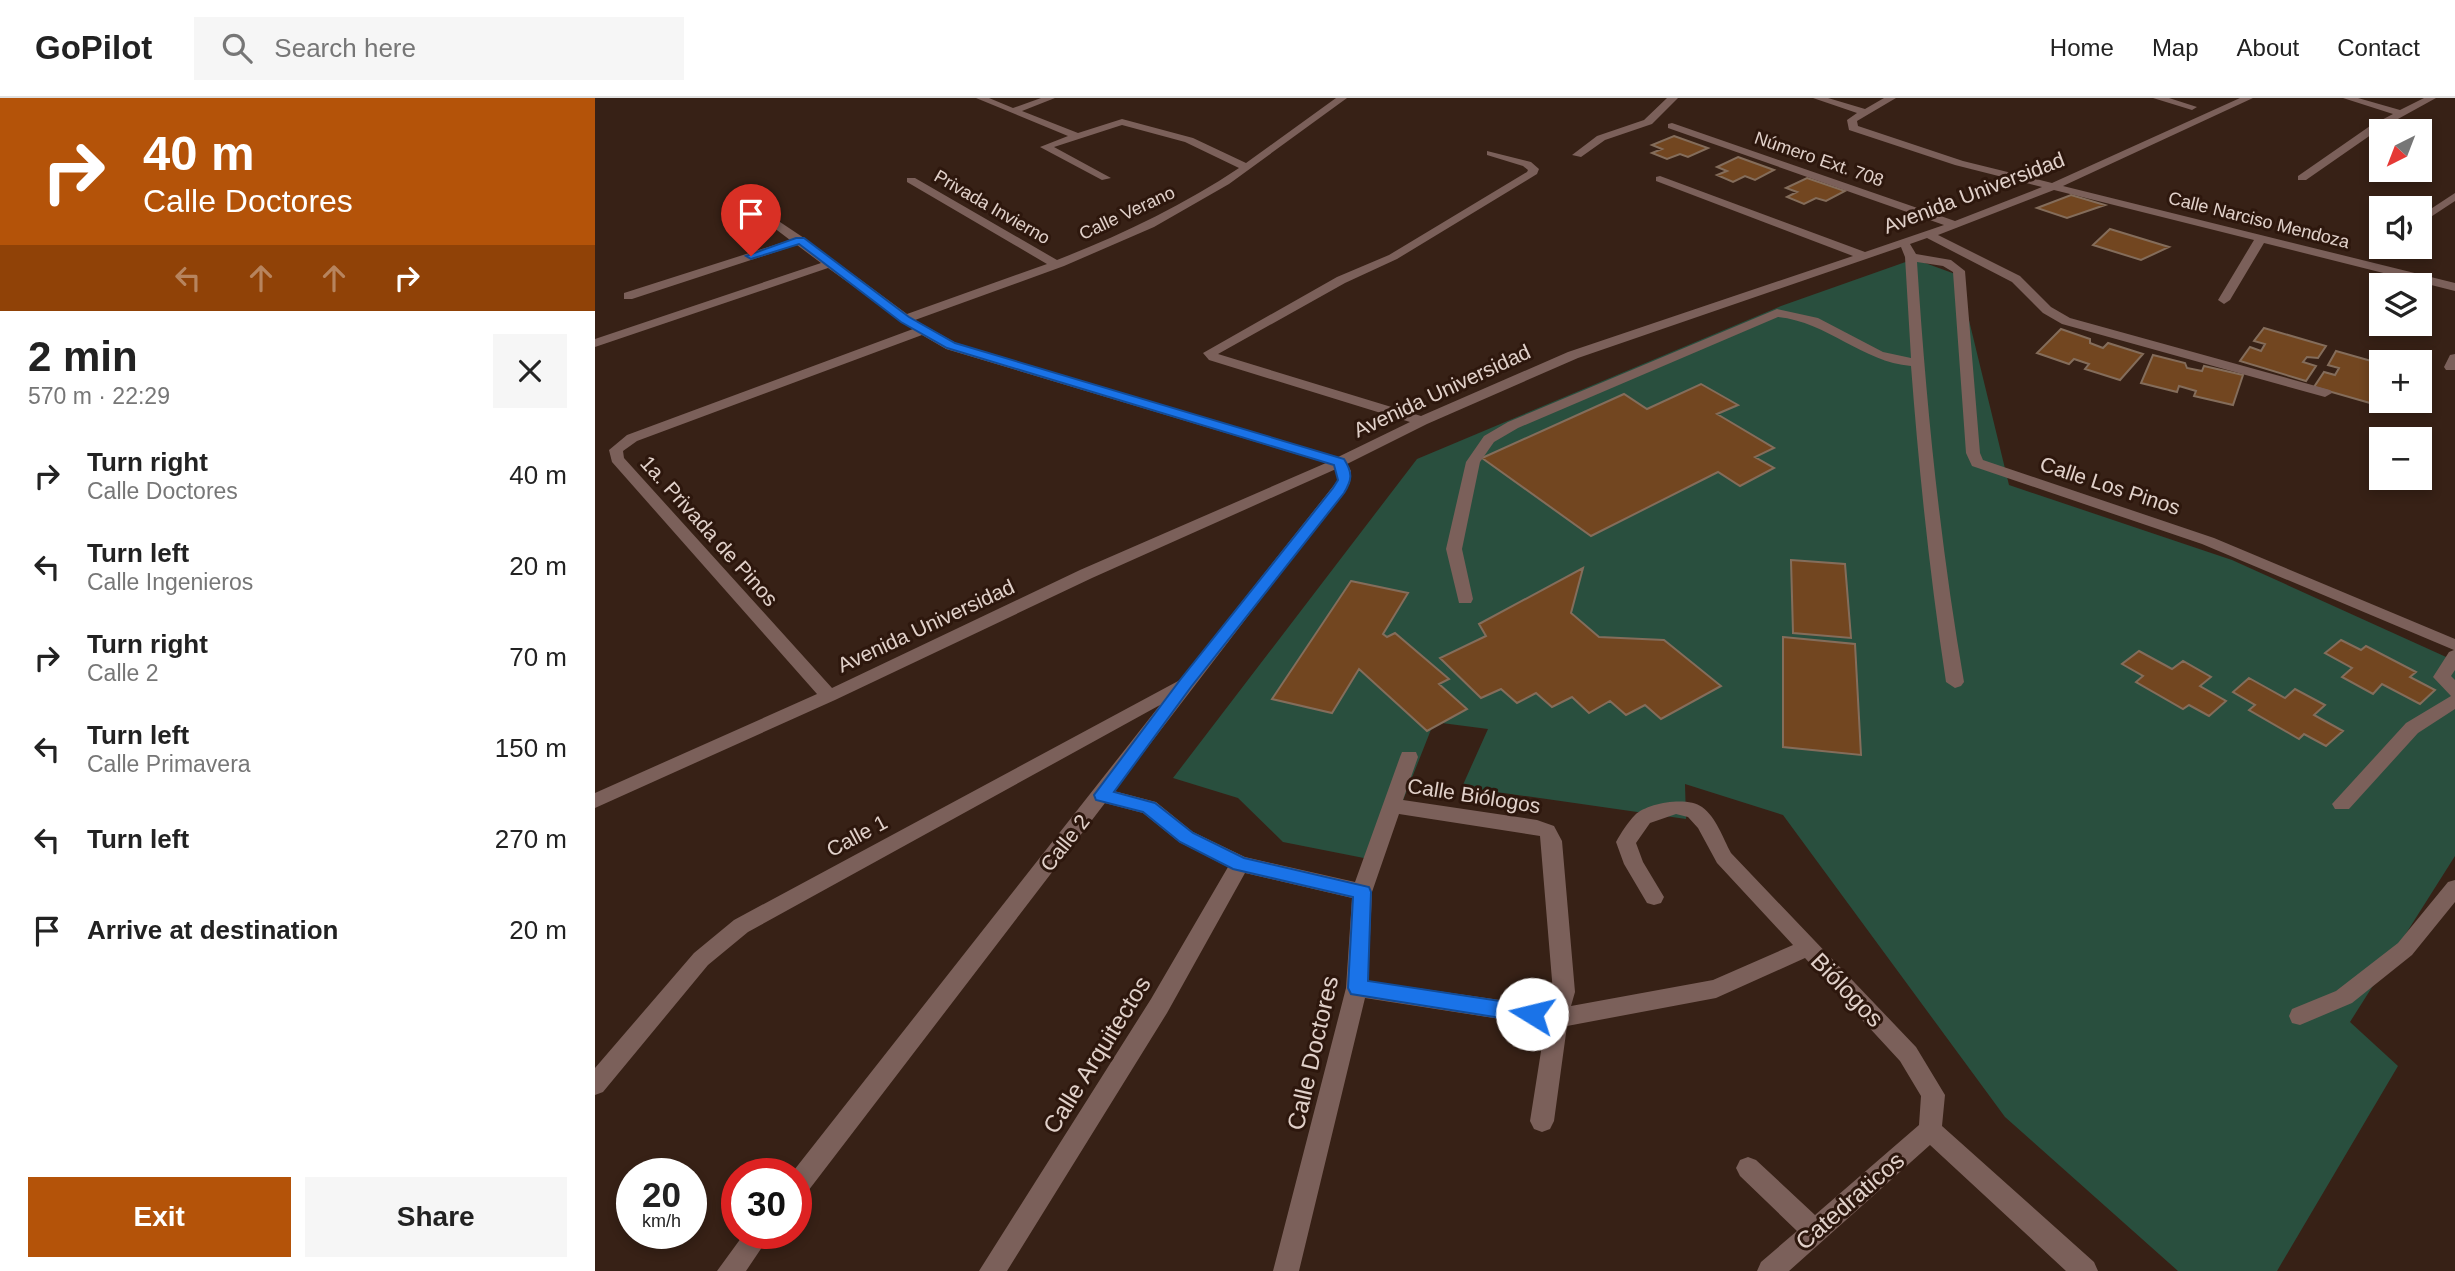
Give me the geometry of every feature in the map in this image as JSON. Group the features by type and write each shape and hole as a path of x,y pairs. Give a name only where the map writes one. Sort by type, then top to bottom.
{"street":[{"path":"981,98 1076,136"},
{"path":"1013,111 1050,98"},
{"name":"Calle Verano","path":"905,319 1056,264 1152,224 1246,167 1342,98"},
{"path":"1577,155 1601,138 1648,122 1672,98"},
{"path":"1818,98 1865,112 1891,98"},
{"path":"2158,98 2192,107"},
{"name":"Avenida Universidad","path":"595,801 829,696 1086,574 1573,355 1733,298 1865,256 1908,250 1930,234 2054,186 2248,98"},
{"path":"2302,178 2374,128 2431,98"},
{"path":"2356,99 2402,114"},
{"name":"Calle Narciso Mendoza","path":"1865,112 1853,120 1853,128 1959,163 2455,287"},
{"path":"1106,178 1045,147 1122,122 1189,140 1246,167"},
{"name":"Número Ext. 708","path":"1672,126 1955,225"},
{"path":"1422,421 1214,357 1210,353 1341,281 1393,257 1532,174 1534,169 1527,164 1491,153"},
{"path":"1660,179 1865,256"},
{"name":"Privada Invierno","path":"911,180 1056,264"},
{"path":"2432,212 2455,196"},
{"path":"753,206 905,319 951,346 1339,462"},
{"path":"1930,234 2016,279 2047,310 2066,321 2325,393"},
{"path":"2224,300 2261,239"},
{"path":"628,296 800,240"},
{"path":"1908,250 1915,362 1942,608 1955,682"},
{"name":"Calle Los Pinos","path":"1908,250 1947,263 1959,271 1973,453 1977,463 2208,541 2455,645"},
{"path":"595,343 831,263"},
{"path":"1465,599 1454,550 1473,462 1489,439 1513,425 1777,313 1795,313 1816,320 1881,358 1915,362"},
{"name":"1a. Privada de Pinos","path":"829,696 617,459 616,450 632,438 923,330"},
{"name":"Calle 2","path":"812,1167 1103,795 1186,683 1339,490 1345,480 1339,462"},
{"path":"2455,656 2442,674 2455,691"},
{"name":"Calle 1","path":"595,1085 701,959 741,926 1186,683"},
{"path":"2342,804 2412,728 2455,701"},
{"name":"Calle Doctores","path":"1286,1271 1312,1176 1357,988 1362,892 1409,757"},
{"path":"1103,795 1149,807 1186,837 1240,864 1362,892"},
{"name":"Calle Biólogos","path":"1393,806 1537,827 1547,831 1552,841 1564,992 1557,1018"},
{"name":"Biólogos","path":"1654,897 1634,864 1626,842 1643,818 1676,807 1694,811 1705,823 1724,858 1908,1054 1933,1095 1930,1130"},
{"name":"Calle Arquitectos","path":"992,1271 1159,1006 1240,864"},
{"path":"2300,1016 2344,997 2405,949 2455,888"},
{"path":"1357,988 1557,1018 1716,989 1807,948"},
{"path":"1542,1121 1557,1018"},
{"path":"1930,1130 2085,1271"},
{"name":"Catedraticos","path":"1770,1271 1930,1130"},
{"path":"1748,1168 1815,1231"},
{"path":"730,1271 747,1249"}],"green space":[{"path":"1914,259 1958,275 2009,485 2232,560 2455,661 2455,856 2350,1022 2398,1066 2277,1271 2178,1271 2005,1117 1783,815 1685,784 1686,819 1462,787 1488,729 1434,722 1379,861 1283,842 1238,798 1173,778 1417,459 1781,306"}],"building":[{"path":"1674,136 1708,148 1688,157 1680,154 1667,159 1652,153 1662,149 1652,145"},
{"path":"1738,157 1774,170 1755,180 1745,176 1733,182 1717,175 1727,171 1717,167"},
{"path":"1807,178 1845,191 1826,201 1816,198 1804,204 1787,197 1797,192 1786,188"},
{"path":"2071,195 2105,205 2067,218 2037,208"},
{"path":"2110,229 2169,247 2141,260 2093,245"},
{"path":"2264,328 2326,346 2318,358 2307,357 2303,362 2316,366 2306,381 2240,361 2250,347 2261,351 2265,344 2254,341"},
{"path":"2061,329 2090,339 2090,343 2103,348 2108,343 2143,354 2120,380 2085,369 2089,364 2074,359 2069,364 2037,353"},
{"path":"2336,351 2369,360 2369,403 2314,387 2324,372 2335,375 2339,368 2328,365"},
{"path":"2153,355 2185,363 2187,368 2202,371 2204,366 2243,375 2233,405 2194,396 2196,391 2179,386 2177,392 2141,383"},
{"path":"1701,384 1738,405 1717,414 1774,448 1755,457 1774,468 1740,486 1718,472 1591,536 1482,458 1624,394 1647,409"},
{"path":"1791,560 1845,564 1851,638 1793,633"},
{"path":"1583,568 1571,613 1599,637 1664,640 1721,686 1661,719 1645,705 1626,715 1610,701 1589,713 1572,697 1552,707 1536,693 1517,703 1501,689 1481,698 1440,658 1486,636 1479,624"},
{"path":"1351,581 1408,593 1383,634 1387,637 1395,633 1449,679 1439,684 1467,709 1427,731 1359,669 1332,713 1272,699"},
{"path":"1783,637 1855,644 1861,755 1783,747"},
{"path":"2341,640 2361,650 2366,646 2416,672 2410,677 2435,690 2420,704 2382,684 2373,694 2342,677 2352,668 2325,653"},
{"path":"2139,651 2172,669 2183,661 2211,677 2200,686 2226,701 2209,716 2189,705 2183,709 2136,682 2143,676 2122,664"},
{"path":"2249,678 2285,698 2295,689 2325,705 2314,715 2343,731 2326,746 2304,734 2299,739 2249,710 2255,705 2233,692"}],"route":[{"path":"751,256 800,240 905,319 951,346 1339,462 1345,480 1339,490 1186,683 1103,795 1149,807 1169,826 1186,837 1240,864 1362,892 1357,988 1532,1014"}]}
